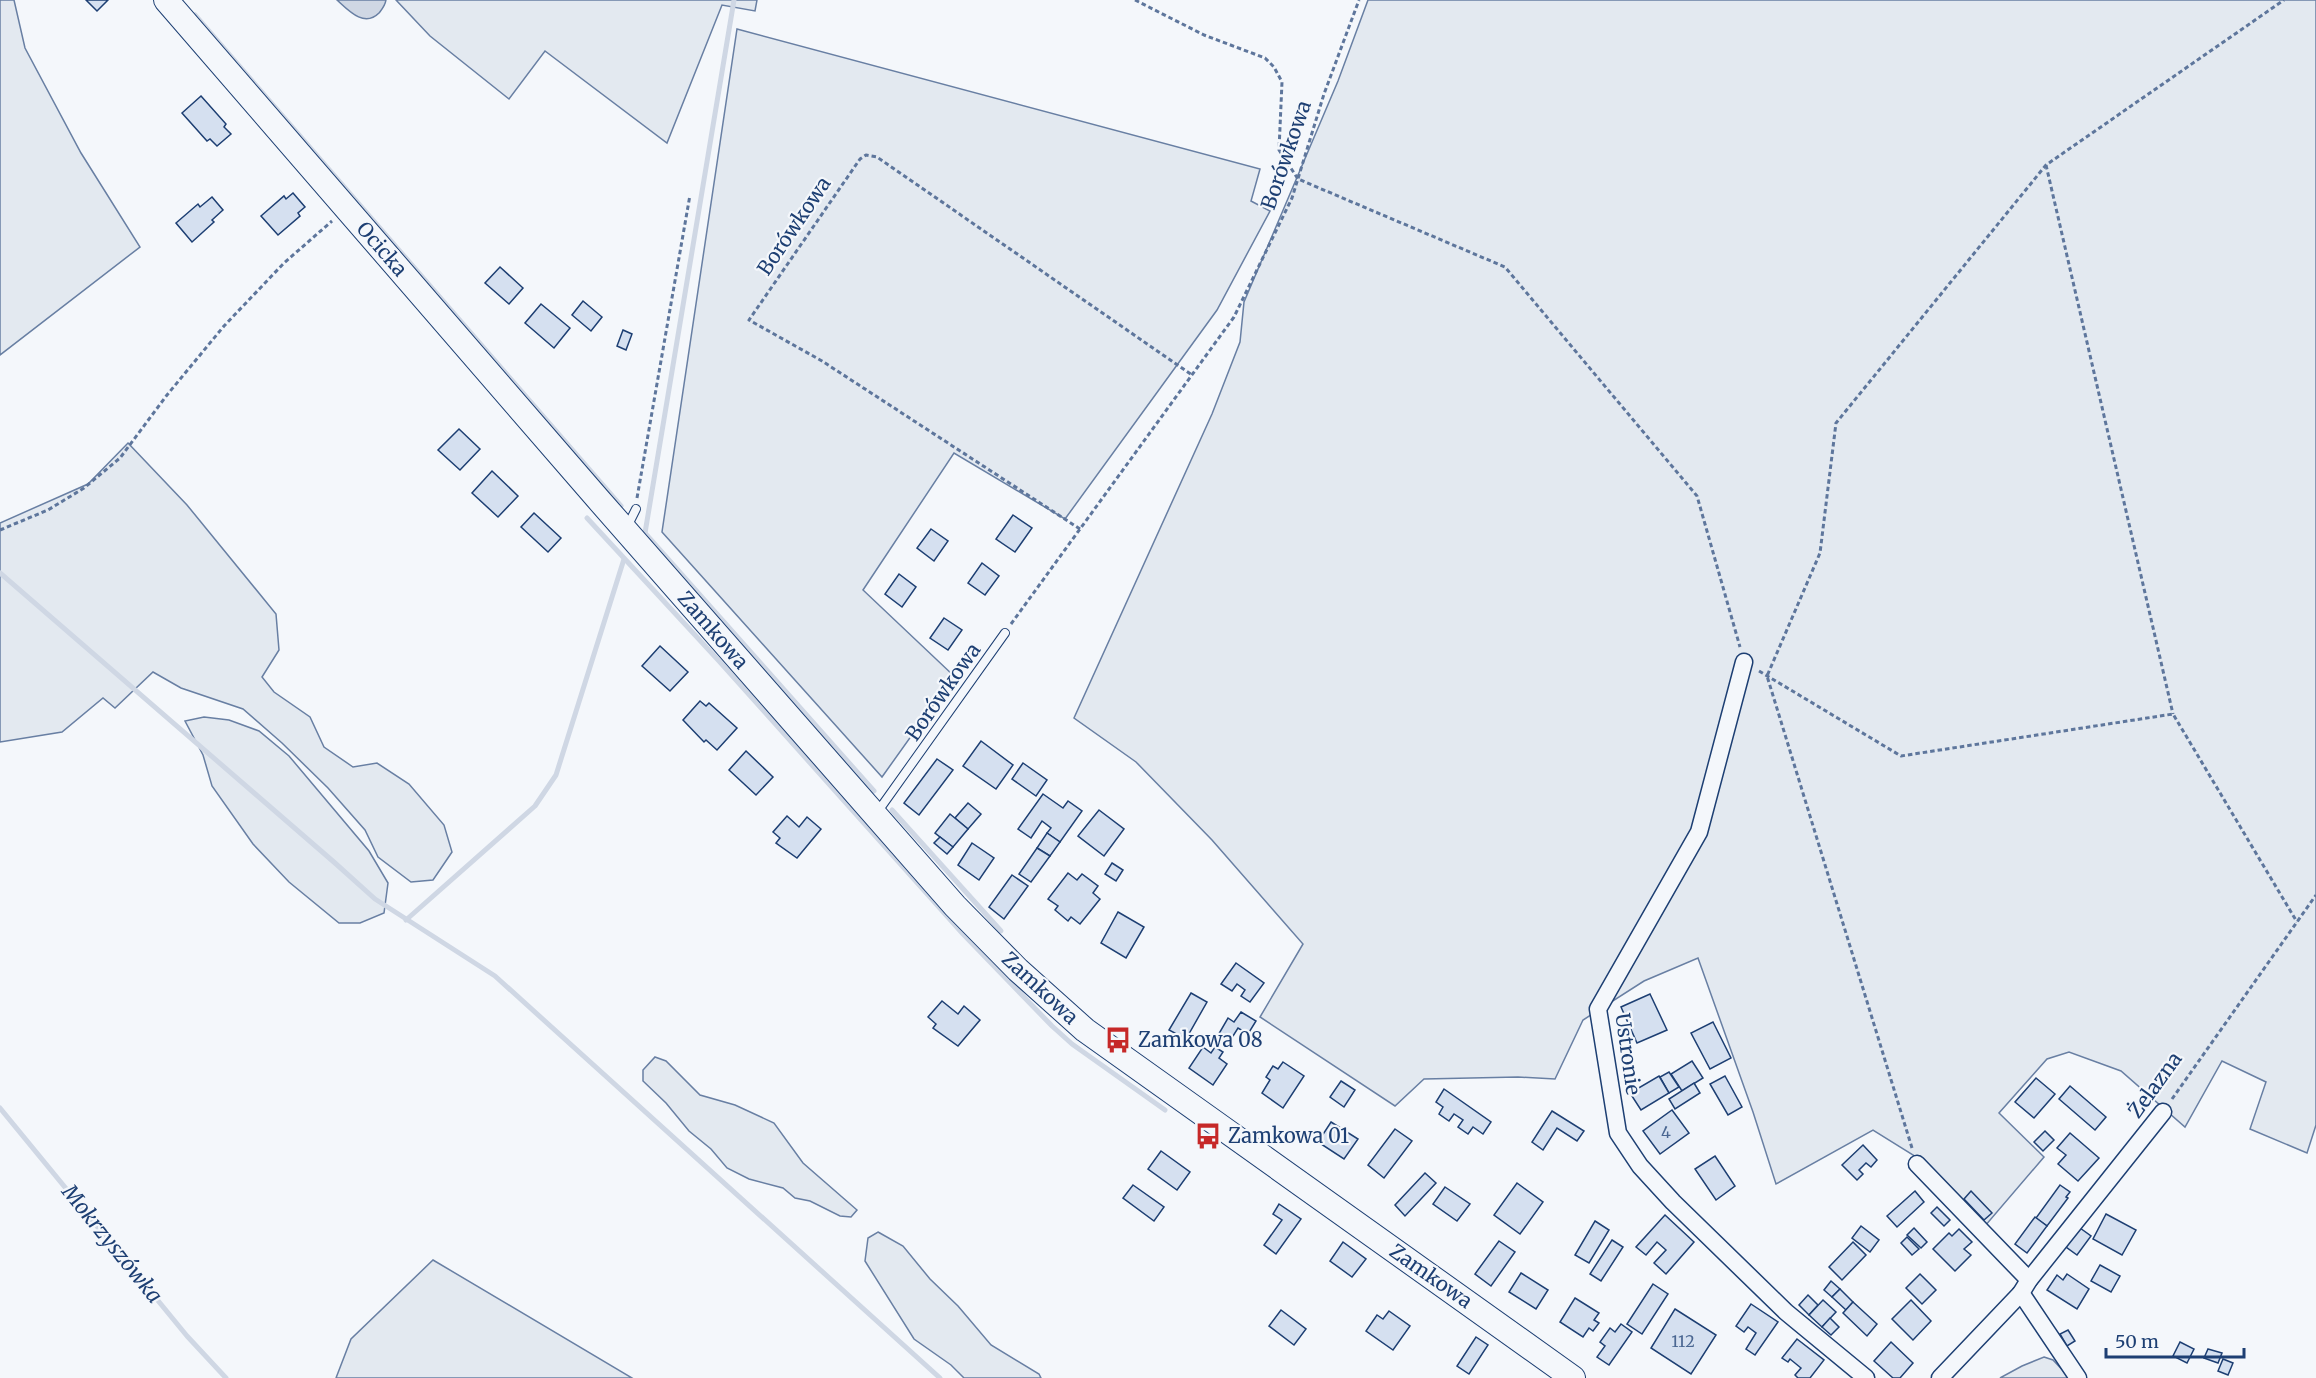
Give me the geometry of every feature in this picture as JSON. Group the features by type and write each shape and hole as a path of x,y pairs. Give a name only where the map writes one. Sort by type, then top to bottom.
{"street":[{"name":"Ocicka","path":"166,0 598,499"},
{"name":"Zamkowa","path":"598,499 629,518 876,814 963,914 1018,970 1085,1029 1573,1378"},
{"name":"Ustronie","path":"1744,662 1699,832 1598,1009 1618,1134 1640,1166 1673,1202 1786,1312 1866,1378"},
{"name":"Żelazna","path":"1945,1375 2025,1287 2163,1112"},
{"path":"1917,1164 2025,1287 2078,1378"}],"lane":[{"name":"Borówkowa","path":"876,814 1005,633"}],"path":[{"path":"1135,0 1204,35 1265,58 1274,67 1282,82 1279,150 1298,179 1504,267 1697,496 1744,662 1901,756 2174,714"},
{"name":"Borówkowa","path":"1005,633 1234,317 1292,198 1324,94 1359,0"},
{"path":"1917,1164 1767,676 1820,553 1836,423 2046,165 2284,0"},
{"name":"Borówkowa","path":"1080,529 822,361 749,320 860,159 866,155 877,158 1192,375"},
{"path":"2046,165 2174,714 2297,922"},
{"path":"629,518 690,195"},
{"path":"0,530 48,510 84,488 120,458 167,395 224,326 284,263 347,208"},
{"name":"Żelazna","path":"2163,1112 2316,895"}],"shaded area":[{"path":"0,0 14,0 25,48 81,153 140,247 0,355"},
{"path":"337,0 386,0 379,13 368,19 356,16"},
{"path":"396,0 757,0 755,11 722,5 667,143 545,51 509,99 430,36"},
{"path":"1368,0 2316,0 2316,1125 2307,1153 2250,1129 2266,1082 2222,1061 2185,1127 2121,1071 2069,1052 2047,1059 1999,1113 2044,1157 1985,1226 1918,1158 1873,1130 1776,1184 1698,958 1644,981 1583,1020 1555,1079 1518,1077 1424,1079 1395,1106 1260,1017 1303,944 1212,840 1136,762 1074,718 1212,414 1240,342 1244,302 1338,81"},
{"path":"737,29 1260,169 1251,201 1270,211 1217,310 1065,519 954,453 863,590 954,676 882,777 662,532"},
{"path":"128,443 187,505 276,614 279,650 262,677 274,692 310,717 324,747 353,767 377,763 409,784 444,825 452,852 433,880 411,882 378,857 365,830 328,788 243,709 181,688 153,672 115,708 103,698 62,732 0,742 0,523 88,484"},
{"path":"204,717 229,720 259,731 289,756 369,851 388,883 384,913 360,923 339,923 289,882 253,844 212,786 203,755 185,721"},
{"path":"655,1057 666,1061 700,1095 735,1105 774,1123 803,1163 857,1210 851,1217 840,1216 810,1201 795,1198 783,1188 749,1179 727,1168 643,1081 643,1070"},
{"path":"878,1232 903,1246 991,1345 1039,1374 1041,1378 964,1378 951,1365 914,1339 865,1261 868,1238"},
{"path":"433,1260 632,1378 336,1378 351,1339"},
{"path":"2044,1357 2053,1360 2070,1378 2000,1378 2022,1366"}],"building":[{"path":"86,0 108,0 97,11"},
{"path":"201,96 226,124 224,127 231,134 217,146 210,139 207,141 182,113"},
{"path":"293,193 305,207 298,213 300,216 278,235 261,216 284,196 286,199"},
{"path":"212,197 223,210 212,220 214,222 192,242 176,223 198,204 200,207"},
{"path":"500,267 523,288 509,304 485,283"},
{"path":"583,301 602,317 591,331 572,315"},
{"path":"541,304 570,328 554,348 525,323"},
{"path":"623,330 632,334 626,350 617,346"},
{"path":"459,429 480,449 460,470 438,450"},
{"path":"492,471 518,496 498,517 472,493"},
{"path":"534,513 561,538 548,552 521,527"},
{"path":"1013,515 1032,528 1015,552 996,539"},
{"path":"931,529 948,541 934,561 917,548"},
{"path":"982,563 999,576 985,595 968,583"},
{"path":"899,574 916,587 902,607 885,594"},
{"path":"944,618 962,630 948,650 930,638"},
{"path":"660,646 688,672 670,691 642,666"},
{"path":"700,701 706,706 709,703 737,728 717,750 706,740 704,742 683,720"},
{"path":"981,741 1013,765 996,789 963,766"},
{"path":"746,751 773,777 756,795 729,770"},
{"path":"937,759 953,770 919,815 904,803"},
{"path":"1023,763 1047,780 1036,796 1012,779"},
{"path":"1043,794 1063,808 1068,801 1082,811 1060,842 1047,833 1051,828 1042,821 1031,838 1018,829"},
{"path":"968,803 981,814 968,829 955,818"},
{"path":"1099,810 1124,829 1104,856 1078,836"},
{"path":"950,814 968,829 953,847 935,833"},
{"path":"787,816 799,827 807,817 821,829 797,858 776,843 780,838 773,832"},
{"path":"1047,833 1060,842 1050,856 1037,848"},
{"path":"940,837 953,847 947,854 934,843"},
{"path":"972,843 994,858 979,880 958,865"},
{"path":"1037,848 1050,856 1031,882 1019,874"},
{"path":"1112,863 1123,870 1116,881 1105,874"},
{"path":"1068,873 1077,880 1082,874 1098,886 1093,893 1100,899 1080,924 1071,917 1068,921 1055,910 1058,906 1048,899"},
{"path":"1012,875 1028,886 1004,919 989,907"},
{"path":"1118,912 1144,927 1126,958 1101,943"},
{"path":"1236,963 1264,983 1250,1002 1241,996 1245,990 1237,984 1232,991 1221,984"},
{"path":"1191,993 1207,1002 1186,1039 1169,1030"},
{"path":"1650,994 1667,1030 1637,1043 1621,1007"},
{"path":"942,1001 958,1014 964,1006 980,1020 958,1046 933,1028 936,1024 928,1017"},
{"path":"1241,1012 1256,1021 1248,1034 1238,1028 1228,1044 1217,1037 1228,1018 1234,1022"},
{"path":"1713,1022 1731,1058 1710,1069 1691,1033"},
{"path":"1203,1047 1211,1053 1215,1047 1223,1052 1219,1058 1227,1064 1213,1085 1189,1068"},
{"path":"1692,1061 1703,1078 1682,1091 1671,1074"},
{"path":"1283,1062 1304,1076 1283,1108 1262,1093 1270,1080 1266,1077 1273,1066 1278,1069"},
{"path":"1669,1072 1679,1087 1669,1093 1660,1077"},
{"path":"1659,1076 1669,1093 1641,1110 1630,1093"},
{"path":"1725,1076 1742,1107 1728,1115 1710,1084"},
{"path":"2036,1078 2055,1094 2034,1118 2015,1102"},
{"path":"1341,1081 1355,1090 1344,1107 1330,1097"},
{"path":"1694,1083 1700,1093 1675,1109 1669,1099"},
{"path":"2070,1086 2106,1117 2095,1130 2059,1099"},
{"path":"1444,1089 1491,1122 1483,1134 1473,1127 1468,1134 1458,1127 1463,1120 1454,1114 1449,1121 1439,1114 1443,1107 1436,1102"},
{"path":"1672,1110 1689,1133 1660,1154 1643,1131"},
{"path":"1552,1111 1584,1131 1577,1141 1557,1128 1543,1150 1532,1142"},
{"path":"1331,1122 1358,1139 1344,1159 1318,1142"},
{"path":"1395,1129 1412,1141 1384,1178 1368,1165"},
{"path":"2045,1131 2054,1140 2043,1151 2034,1142"},
{"path":"2070,1133 2099,1158 2078,1181 2058,1164 2066,1155 2057,1148"},
{"path":"1863,1145 1877,1160 1871,1167 1866,1163 1859,1170 1863,1174 1857,1180 1842,1165"},
{"path":"1161,1151 1190,1172 1177,1190 1148,1169"},
{"path":"1715,1156 1735,1186 1716,1200 1695,1169"},
{"path":"1425,1173 1436,1183 1405,1216 1395,1205"},
{"path":"1517,1183 1543,1202 1520,1234 1494,1215"},
{"path":"1133,1185 1164,1207 1154,1221 1123,1198"},
{"path":"2060,1185 2070,1192 2047,1226 2036,1218"},
{"path":"1445,1187 1470,1204 1457,1221 1433,1204"},
{"path":"1915,1191 1924,1202 1897,1227 1887,1216"},
{"path":"1971,1191 1992,1213 1984,1220 1964,1199"},
{"path":"1279,1204 1301,1219 1276,1254 1264,1245 1282,1220 1273,1214"},
{"path":"1937,1207 1950,1220 1944,1226 1931,1213"},
{"path":"2106,1214 2136,1230 2122,1255 2093,1239"},
{"path":"1665,1215 1694,1242 1666,1274 1654,1263 1666,1250 1657,1242 1646,1255 1636,1247"},
{"path":"2035,1217 2047,1226 2027,1253 2015,1244"},
{"path":"1595,1221 1609,1230 1589,1263 1575,1255"},
{"path":"1861,1226 1879,1240 1870,1252 1852,1238"},
{"path":"1914,1228 1927,1242 1921,1248 1907,1235"},
{"path":"2080,1228 2091,1236 2077,1255 2066,1247"},
{"path":"1959,1229 1972,1242 1964,1249 1971,1255 1955,1271 1933,1249 1949,1233 1952,1236"},
{"path":"1907,1237 1919,1249 1912,1255 1901,1243"},
{"path":"1612,1240 1623,1247 1601,1281 1590,1274"},
{"path":"1499,1241 1515,1252 1491,1286 1475,1274"},
{"path":"1343,1242 1366,1259 1352,1277 1330,1261"},
{"path":"1853,1242 1866,1255 1842,1280 1829,1267"},
{"path":"2100,1265 2120,1276 2111,1292 2091,1281"},
{"path":"1521,1273 1548,1290 1536,1309 1509,1292"},
{"path":"1920,1274 1936,1290 1922,1304 1906,1288"},
{"path":"2067,1274 2089,1289 2077,1309 2047,1290 2057,1275 2063,1280"},
{"path":"1831,1281 1840,1289 1832,1297 1824,1290"},
{"path":"1653,1284 1668,1294 1642,1334 1627,1324"},
{"path":"1840,1289 1853,1302 1846,1310 1832,1297"},
{"path":"1808,1295 1818,1305 1809,1315 1799,1305"},
{"path":"1575,1298 1599,1313 1594,1320 1599,1323 1593,1331 1589,1328 1583,1337 1560,1322"},
{"path":"1823,1300 1836,1312 1822,1327 1809,1315"},
{"path":"1911,1300 1931,1321 1913,1340 1892,1319"},
{"path":"1853,1302 1877,1324 1867,1336 1843,1313"},
{"path":"1751,1304 1778,1322 1755,1355 1746,1349 1756,1333 1748,1327 1744,1332 1736,1326"},
{"path":"1675,1309 1716,1335 1691,1374 1651,1348"},
{"path":"1281,1310 1306,1329 1294,1345 1269,1326"},
{"path":"1389,1311 1410,1326 1393,1350 1366,1331 1377,1315 1383,1319"},
{"path":"1830,1318 1839,1327 1831,1335 1822,1327"},
{"path":"1621,1324 1632,1332 1609,1365 1597,1357 1605,1346 1600,1342 1610,1328 1615,1332"},
{"path":"2068,1330 2075,1341 2067,1346 2060,1334"},
{"path":"1476,1337 1488,1345 1469,1374 1457,1366"},
{"path":"1797,1339 1824,1360 1810,1378 1798,1378 1795,1375 1801,1368 1790,1359 1788,1362 1782,1358"},
{"path":"1891,1342 1913,1363 1900,1378 1893,1378 1874,1361"},
{"path":"2180,1342 2194,1349 2187,1363 2173,1356"},
{"path":"2208,1349 2222,1353 2218,1363 2204,1358"},
{"path":"2223,1359 2233,1363 2228,1375 2218,1371"}],"waterway":[{"path":"645,533 734,0"},
{"path":"195,15 621,506"},
{"path":"587,518 719,661 963,934 1052,1026 1072,1044 1165,1110"},
{"path":"644,532 874,791"},
{"path":"406,920 535,806 556,775 624,559"},
{"path":"0,573 375,899 495,976 940,1378"},
{"path":"892,810 1001,931"},
{"name":"Mokrzyszówka","path":"0,1108 187,1336 226,1378"}],"place":[{"name":"Zamkowa 08","path":"1118,1040"},
{"name":"Zamkowa 01","path":"1208,1136"}]}
